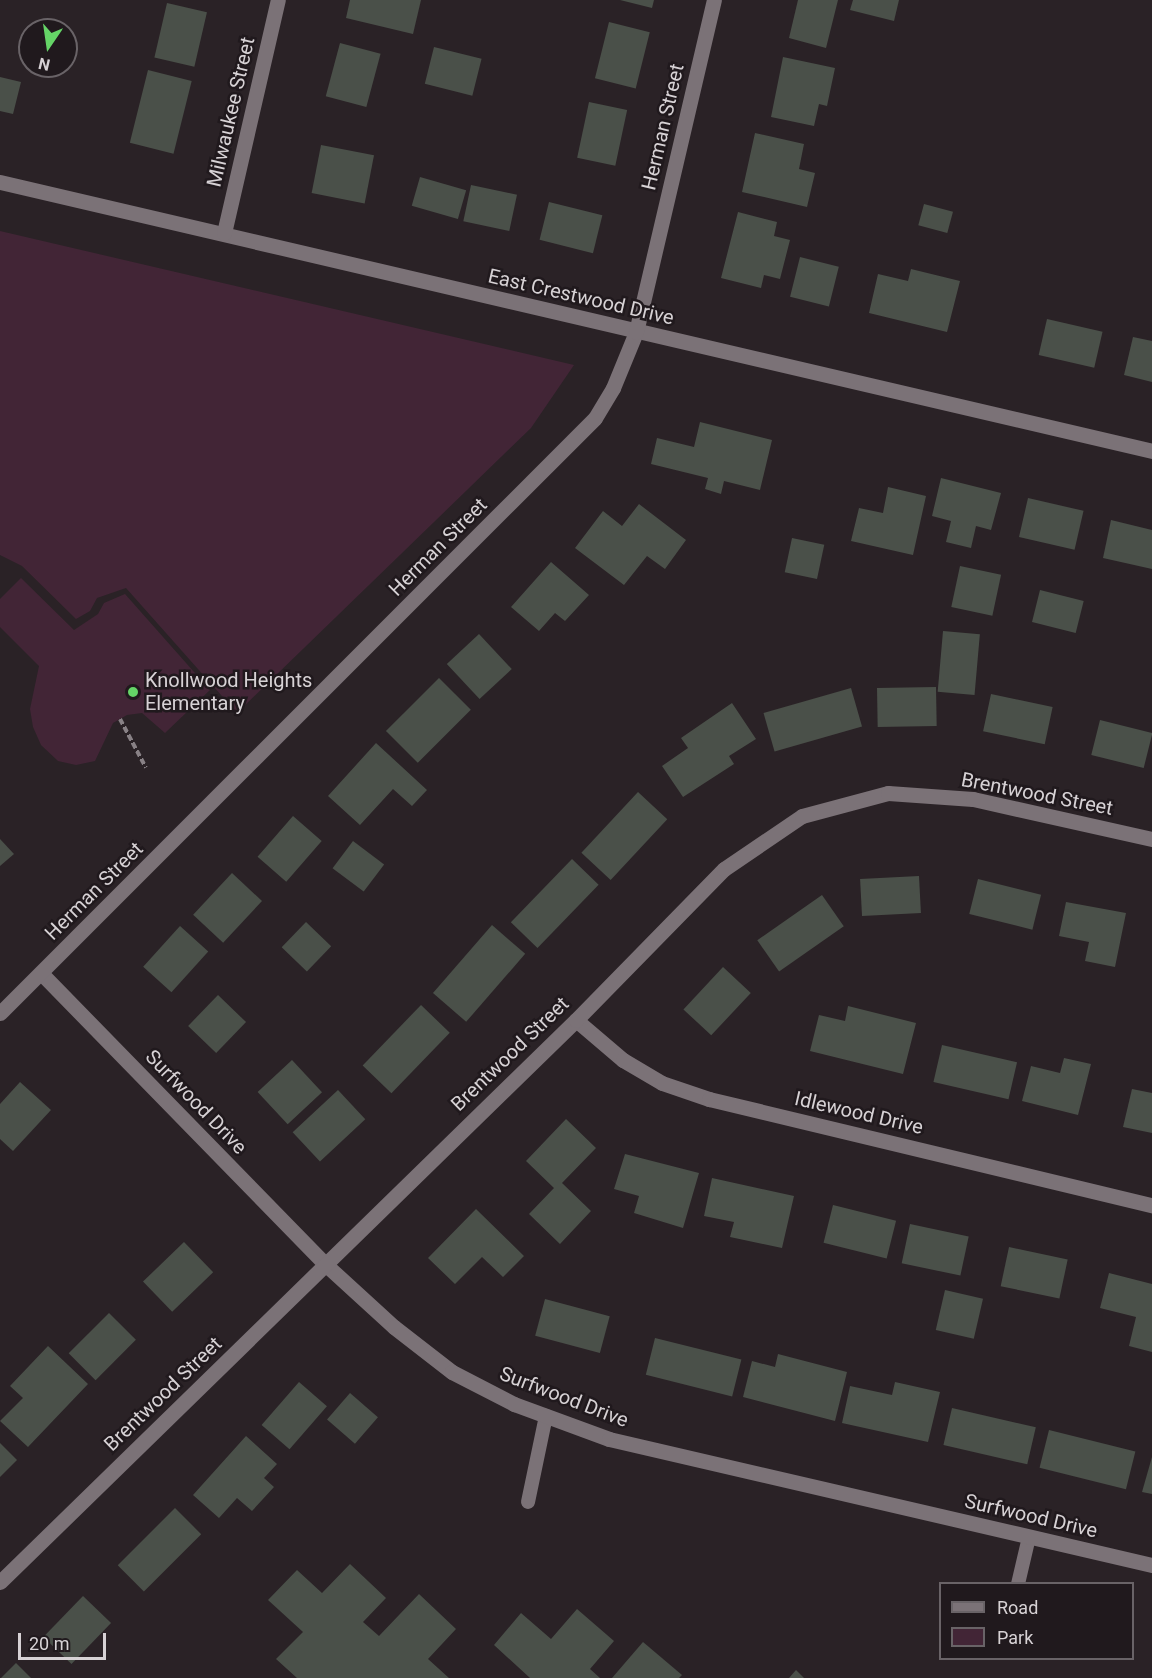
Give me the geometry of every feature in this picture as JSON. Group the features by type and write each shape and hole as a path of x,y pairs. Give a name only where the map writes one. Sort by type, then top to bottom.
{"street":[{"name":"Milwaukee Street","path":"224,233 278,0"},
{"name":"Herman Street","path":"0,1013 595,418 613,388 636,332 714,0"},
{"name":"East Crestwood Drive","path":"0,182 1152,451"},
{"name":"Brentwood Street","path":"0,1582 576,1020 724,869 802,816 888,793 973,799 1152,839"},
{"name":"Surfwood Drive","path":"41,974 325,1264 394,1327 452,1372 513,1404 609,1439 1152,1565"},
{"name":"Idlewood Drive","path":"576,1020 623,1060 652,1078 709,1099 1152,1205"}],"lane":[{"path":"528,1502 546,1416"},
{"path":"1018,1582 1029,1537"}],"path":[{"path":"120,719 146,768"}],"green space":[{"name":"Knollwood Heights Elementary","path":"0,231 574,365 531,428 237,713 126,588 97,598 90,611 76,619 22,566 0,555"},
{"path":"21,578 74,630 98,614 104,603 125,594 210,690 165,733 142,713 127,715 113,723 95,761 76,765 58,761 41,745 33,727 30,709 39,666 0,627 0,599"}],"building":[{"path":"350,0 421,0 413,34 346,18"},
{"path":"620,0 654,0 652,8"},
{"path":"798,0 838,0 826,48 789,38"},
{"path":"853,0 899,0 894,21 850,10"},
{"path":"167,3 207,12 194,67 154,58"},
{"path":"609,22 650,32 636,88 595,78"},
{"path":"340,43 381,54 366,107 326,96"},
{"path":"434,47 482,59 472,96 425,84"},
{"path":"783,57 835,68 827,106 819,104 814,126 771,117"},
{"path":"148,70 192,81 174,154 130,143"},
{"path":"0,77 21,82 13,114 0,111"},
{"path":"589,102 627,110 615,166 577,158"},
{"path":"755,133 804,144 799,169 815,173 807,207 742,192"},
{"path":"321,145 374,155 365,203 312,193"},
{"path":"420,177 466,190 458,219 412,206"},
{"path":"471,185 517,195 509,231 463,221"},
{"path":"549,202 602,215 593,253 540,240"},
{"path":"924,204 953,212 947,233 918,225"},
{"path":"738,212 777,222 774,236 790,240 780,279 764,275 761,288 721,278"},
{"path":"800,257 839,267 829,306 790,297"},
{"path":"911,269 960,281 947,332 869,313 878,274 908,281"},
{"path":"1047,319 1103,332 1094,368 1039,355"},
{"path":"1133,337 1152,341 1152,382 1124,375"},
{"path":"700,422 772,440 760,490 724,481 721,494 705,489 708,478 651,464 657,438 694,447"},
{"path":"941,478 1001,493 991,530 976,526 971,548 946,542 951,521 932,516"},
{"path":"888,487 926,496 913,555 851,541 859,508 883,513"},
{"path":"1028,498 1084,511 1075,550 1019,537"},
{"path":"639,504 686,540 665,569 647,556 624,585 575,548 603,511 622,526"},
{"path":"1111,520 1152,530 1152,569 1103,558"},
{"path":"792,538 824,545 817,579 785,572"},
{"path":"551,562 589,595 565,621 555,613 539,631 511,607"},
{"path":"960,566 1001,575 992,616 951,607"},
{"path":"1040,590 1084,601 1076,633 1032,622"},
{"path":"943,631 980,634 975,695 938,692"},
{"path":"479,634 512,669 480,699 447,664"},
{"path":"439,678 471,710 418,763 386,731"},
{"path":"936,687 937,726 878,727 877,688"},
{"path":"851,688 862,726 775,752 764,713"},
{"path":"991,694 1053,707 1045,744 983,731"},
{"path":"732,703 756,739 729,756 734,764 683,797 662,766 688,748 681,738"},
{"path":"1100,720 1152,733 1144,768 1091,755"},
{"path":"376,743 427,790 412,806 393,789 360,825 328,796"},
{"path":"638,792 667,819 611,880 581,853"},
{"path":"293,816 322,841 286,882 258,857"},
{"path":"0,839 14,854 0,866"},
{"path":"353,841 384,864 364,892 333,868"},
{"path":"572,859 599,885 537,948 511,922"},
{"path":"232,873 262,901 223,943 193,915"},
{"path":"919,876 921,913 862,916 860,879"},
{"path":"978,879 1041,895 1032,930 969,914"},
{"path":"822,895 844,926 779,971 757,940"},
{"path":"1066,902 1126,913 1115,967 1085,961 1089,942 1059,936"},
{"path":"306,922 331,946 307,971 282,947"},
{"path":"492,925 525,954 466,1022 433,993"},
{"path":"180,926 208,951 171,992 143,967"},
{"path":"723,967 751,993 711,1035 683,1009"},
{"path":"218,995 246,1022 216,1053 188,1026"},
{"path":"421,1005 450,1033 391,1093 363,1065"},
{"path":"848,1006 916,1023 903,1074 810,1051 819,1015 845,1021"},
{"path":"942,1045 1017,1062 1008,1099 933,1082"},
{"path":"1064,1058 1091,1064 1078,1115 1022,1101 1031,1066 1060,1073"},
{"path":"292,1060 322,1092 288,1124 258,1092"},
{"path":"20,1082 51,1110 13,1151 0,1139 0,1104"},
{"path":"1132,1089 1152,1093 1152,1133 1123,1127"},
{"path":"338,1090 365,1119 320,1162 293,1132"},
{"path":"566,1119 596,1148 562,1183 591,1211 560,1244 529,1214 554,1188 526,1161"},
{"path":"625,1154 699,1173 683,1228 634,1213 639,1196 614,1189"},
{"path":"712,1178 794,1196 782,1248 730,1237 734,1222 704,1216"},
{"path":"833,1205 896,1221 887,1259 824,1243"},
{"path":"476,1209 524,1256 503,1277 482,1257 455,1284 428,1258"},
{"path":"910,1224 969,1236 960,1276 902,1263"},
{"path":"184,1242 213,1272 172,1312 143,1282"},
{"path":"1009,1247 1068,1259 1059,1299 1001,1286"},
{"path":"1109,1273 1152,1284 1152,1352 1129,1346 1136,1317 1100,1308"},
{"path":"945,1290 983,1299 974,1339 936,1330"},
{"path":"545,1299 610,1316 600,1353 535,1336"},
{"path":"109,1313 136,1340 96,1380 69,1353"},
{"path":"655,1338 741,1360 732,1396 646,1375"},
{"path":"48,1346 88,1384 28,1447 0,1421 23,1398 10,1386"},
{"path":"778,1354 847,1372 835,1421 743,1397 752,1361 775,1367"},
{"path":"299,1382 327,1406 290,1449 262,1425"},
{"path":"895,1382 940,1392 928,1442 842,1423 850,1386 892,1395"},
{"path":"350,1393 378,1417 355,1444 327,1419"},
{"path":"952,1408 1036,1427 1027,1464 943,1445"},
{"path":"1049,1430 1135,1452 1126,1489 1040,1468"},
{"path":"246,1436 277,1464 264,1478 274,1487 252,1511 237,1498 219,1518 193,1495"},
{"path":"0,1443 17,1460 0,1477"},
{"path":"1152,1457 1152,1494 1142,1492"},
{"path":"175,1508 201,1534 144,1591 118,1565"},
{"path":"350,1564 386,1598 363,1622 379,1636 419,1594 456,1629 428,1659 449,1678 297,1678 276,1659 303,1632 268,1600 297,1570 322,1593"},
{"path":"83,1596 111,1623 71,1664 43,1637"},
{"path":"577,1609 614,1641 590,1669 600,1678 530,1678 494,1645 521,1613 551,1639"},
{"path":"643,1642 682,1675 679,1678 612,1678"},
{"path":"16,1663 31,1678 1,1678"},
{"path":"796,1670 804,1678 789,1678"}],"place":[{"name":"Knollwood Heights Elementary","path":"133,692"}]}
